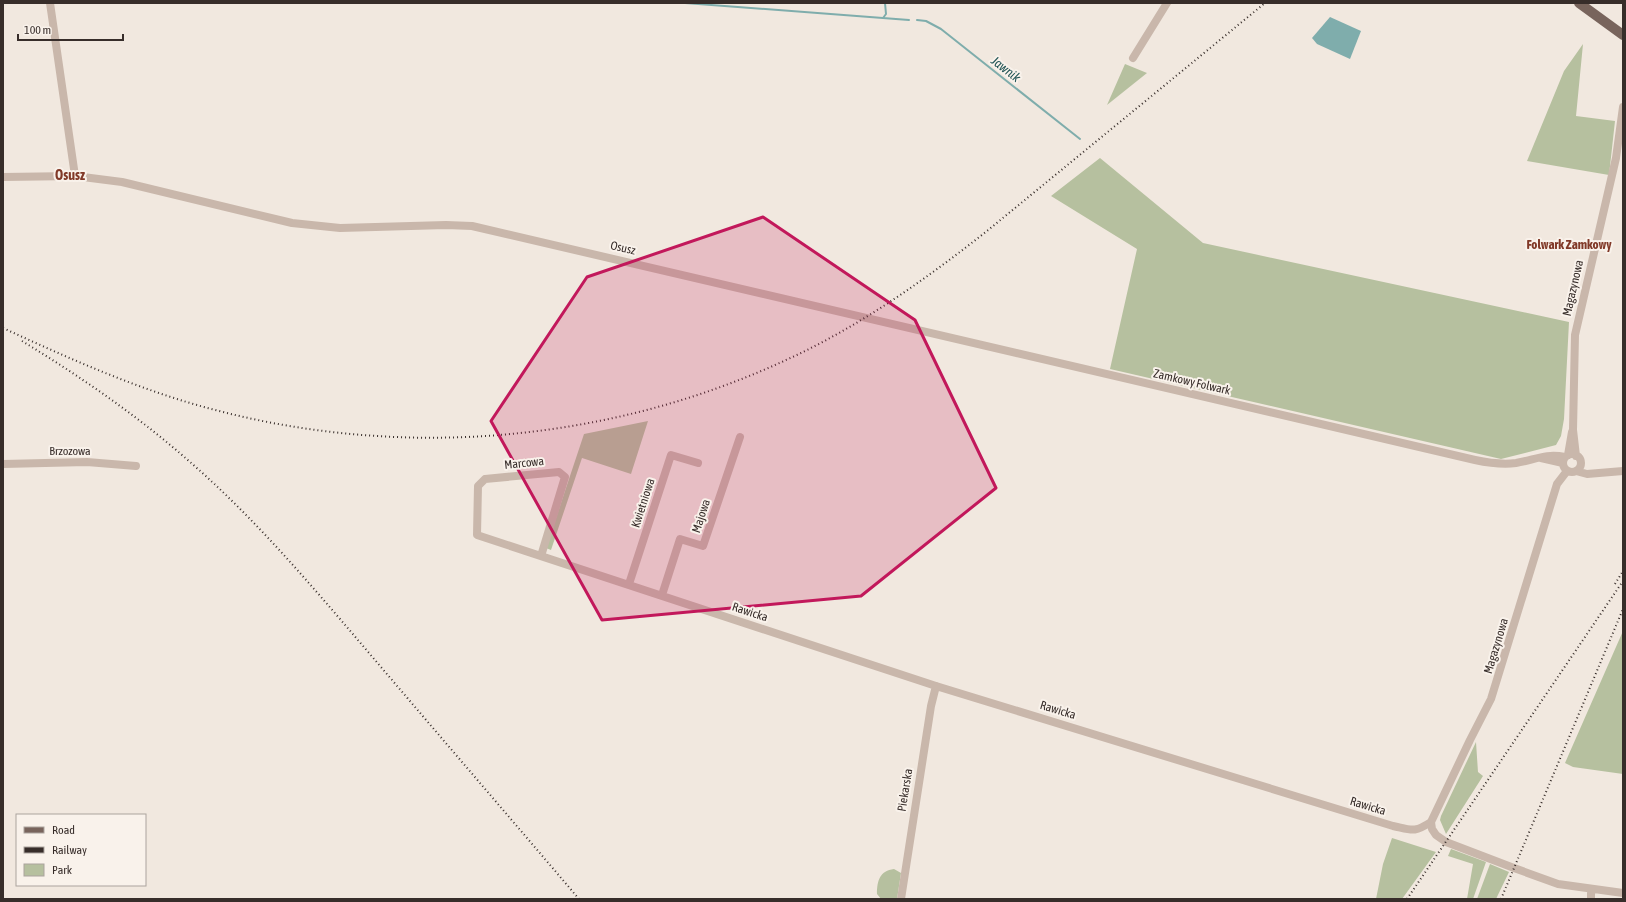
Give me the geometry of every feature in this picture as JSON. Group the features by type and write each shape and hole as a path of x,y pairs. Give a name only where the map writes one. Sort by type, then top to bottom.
{"main road":[{"path":"1579,3 1623,35"}],"street":[{"path":"50,3 75,176"},
{"path":"1133,58 1167,3"},
{"name":"Magazynowa","path":"1568,458 1573,430 1574,351 1576,323 1616,158 1623,106"},
{"name":"Osusz","path":"3,177 75,176 122,182 301,224 351,229 446,225 472,226 842,312"},
{"name":"Zamkowy Folwark","path":"842,312 1474,460 1500,464 1516,463 1552,454 1568,458"},
{"name":"Majowa","path":"662,595 680,539 703,546 740,437"},
{"name":"Kwietniowa","path":"628,584 671,455 698,463"},
{"path":"1568,458 1567,471 1578,467"},
{"path":"1568,458 1587,474 1623,471"},
{"name":"Brzozowa","path":"3,464 88,462 136,466"},
{"name":"Magazynowa","path":"1431,822 1491,699 1557,484 1567,471"},
{"name":"Marcowa","path":"477,536 478,486 485,479 559,472 565,477 541,556"},
{"name":"Rawicka","path":"477,536 662,595 936,686 1393,826 1420,830 1431,822"},
{"name":"Piekarska","path":"900,899 931,706 936,686"},
{"path":"1431,822 1432,829 1436,835 1446,842 1542,879 1558,884 1591,890 1604,895 1623,893"},
{"path":"1590,899 1591,890"}],"highlighted area":[{"path":"763,217 915,320 996,488 861,596 602,620 491,421 587,277"}],"green space":[{"path":"1583,44 1576,116 1615,121 1609,175 1527,161 1564,71"},
{"path":"1125,64 1147,73 1107,105"},
{"path":"1100,158 1203,243 1569,322 1564,419 1561,436 1556,445 1501,459 1110,369 1137,249 1051,196"},
{"path":"648,421 631,474 582,458 551,550 546,548 584,434"},
{"path":"1623,631 1623,774 1573,767 1565,763"},
{"path":"1476,742 1478,772 1483,776 1446,834 1440,820 1441,816"},
{"path":"1392,838 1436,852 1402,899 1376,899 1383,864"},
{"path":"1451,849 1486,862 1473,899 1467,899 1473,864 1448,856"},
{"path":"1490,864 1509,872 1496,899 1477,899"},
{"path":"894,869 901,873 897,899 881,899 877,894 880,877 885,872"}],"water":[{"path":"1330,17 1361,31 1350,59 1317,44 1312,38"}],"waterway":[{"name":"Jawnik","path":"685,3 909,20"},
{"path":"883,18 886,14 885,3"},
{"name":"Jawnik","path":"917,20 926,21 941,29 1080,139"}],"railway":[{"path":"3,328 127,382 204,407 280,424 358,435 436,438 513,434 590,423 666,405 740,380 811,348 880,309 987,231 1265,3"},
{"path":"22,341 130,413 190,462 263,532 579,899"},
{"path":"1615,584 1623,571"},
{"path":"1407,899 1623,581"},
{"path":"1501,899 1623,609"}],"district":[{"name":"Osusz","path":"70,175"},
{"name":"Folwark Zamkowy","path":"1569,244"}]}
